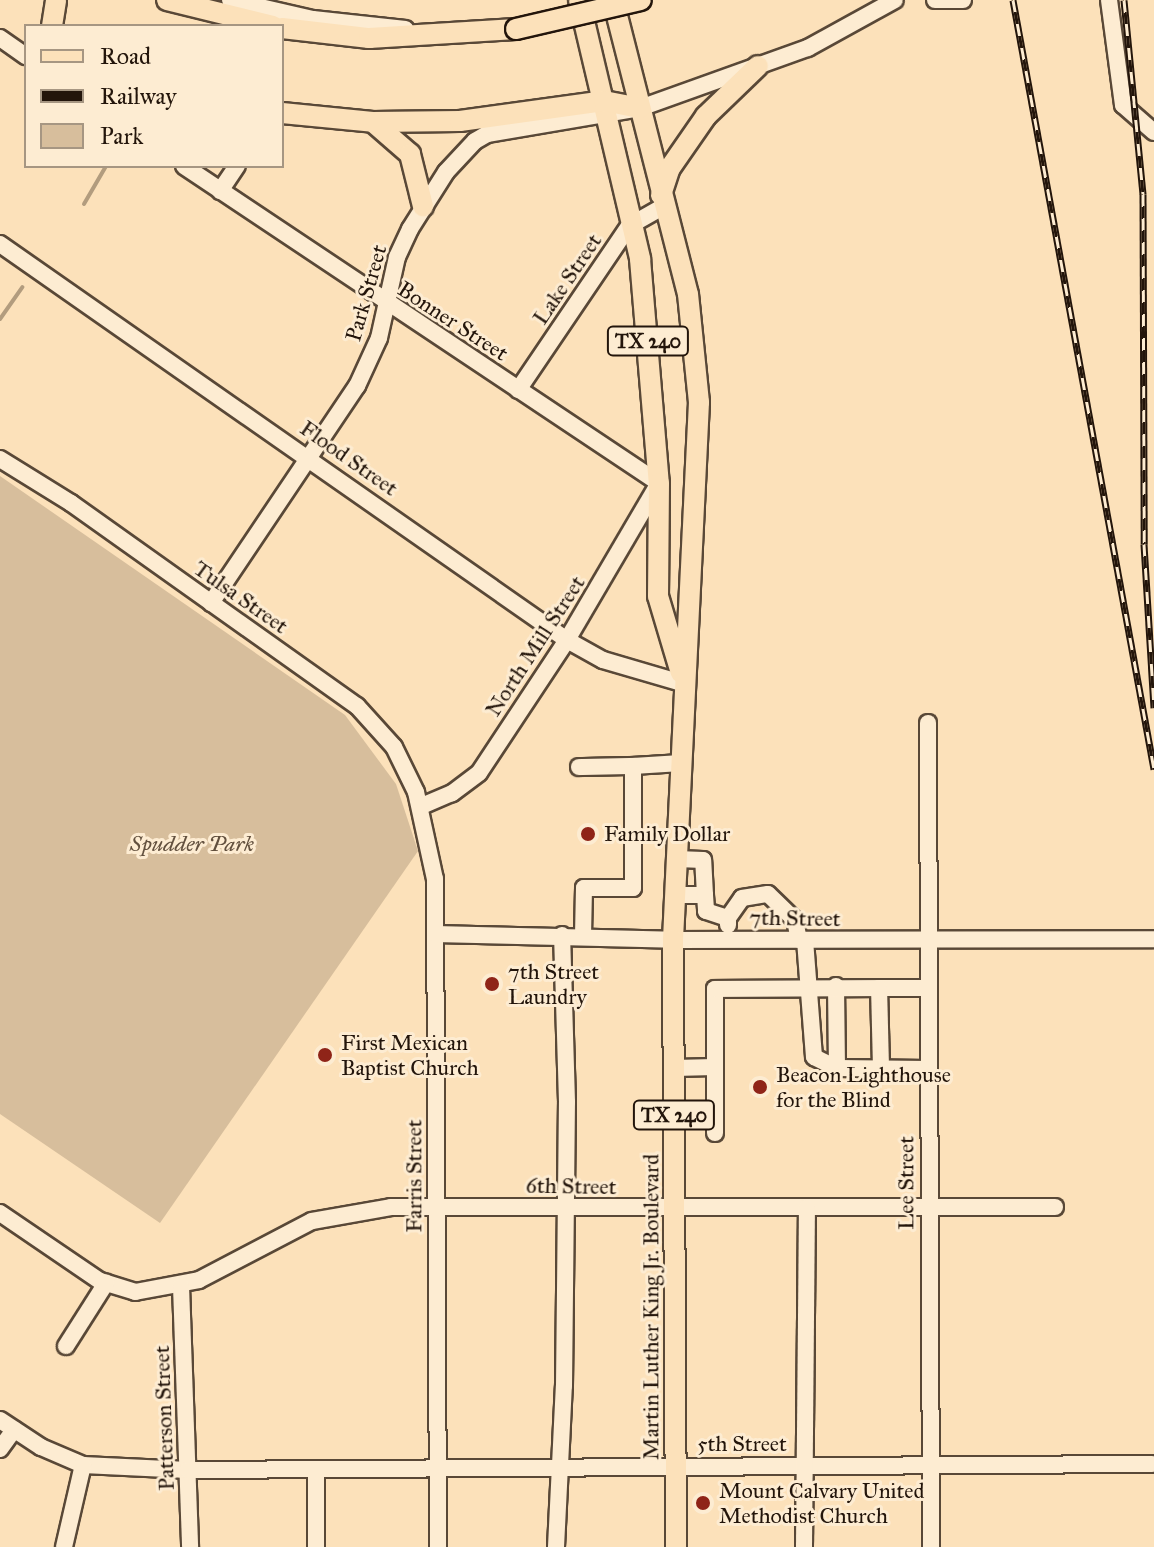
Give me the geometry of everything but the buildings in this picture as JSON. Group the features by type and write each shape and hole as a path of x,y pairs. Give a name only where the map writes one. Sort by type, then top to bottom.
{"main road":[{"path":"52,24 56,0"},
{"path":"167,0 265,24"},
{"name":"Martin Luther King Jr. Boulevard","path":"579,0 606,108 629,226 640,259 659,483 658,596 685,684"},
{"name":"Martin Luther King Jr. Boulevard","path":"613,0 688,294 699,402 696,539 685,684 673,940 676,1547"},
{"path":"284,28 369,38 428,31 516,29 641,0"},
{"path":"663,200 670,168 706,116 758,66"},
{"path":"284,113 373,122 460,121 606,108 640,108"},
{"path":"373,122 410,154 423,206"}],"street":[{"path":"230,0 313,19 428,31"},
{"path":"640,108 820,42 895,0"},
{"path":"935,0 963,0"},
{"path":"1109,0 1123,105 1154,132"},
{"path":"0,38 24,55"},
{"name":"Park Street","path":"211,603 364,372 389,304 397,257 423,206 462,153 487,134 606,108"},
{"name":"Bonner Street","path":"187,168 659,483"},
{"path":"220,191 236,168"},
{"name":"Lake Street","path":"518,390 629,226 663,200"},
{"name":"Flood Street","path":"0,244 309,456 567,640 603,660 685,684"},
{"name":"Tulsa Street","path":"0,459 357,706 394,747 421,806"},
{"name":"North Mill Street","path":"421,806 452,793 479,773 567,640 659,483"},
{"name":"Lee Street","path":"928,723 931,1547"},
{"path":"579,767 681,763"},
{"path":"583,936 584,888 633,888 633,766"},
{"name":"Farris Street","path":"421,806 434,855 438,1547"},
{"path":"677,859 703,860 706,911 728,918"},
{"path":"728,939 728,918 742,898 768,894 795,920 802,940 814,1057 837,1068 928,1069"},
{"path":"675,895 705,895"},
{"name":"7th Street","path":"435,934 673,940 1154,939"},
{"path":"556,1547 556,1468 564,1386 562,935"},
{"path":"715,1133 715,989 809,985 928,988"},
{"path":"836,986 837,1068"},
{"path":"879,988 881,1068"},
{"path":"674,1068 715,1067"},
{"name":"6th Street","path":"106,1283 135,1292 181,1286 312,1221 357,1210 437,1207 674,1210 1055,1207"},
{"path":"804,1547 807,1208"},
{"path":"0,1213 106,1283 66,1346"},
{"name":"Patterson Street","path":"181,1286 190,1547"},
{"path":"0,1449 7,1425 83,1465 64,1547"},
{"name":"5th Street","path":"83,1465 188,1470 1152,1464"},
{"path":"316,1469 316,1547"}],"green space":[{"name":"Spudder Park","path":"0,476 345,715 396,784 418,851 160,1223 0,1114"}],"waterway":[{"path":"84,204 105,168"},
{"path":"0,319 22,287"}],"railway":[{"path":"1013,0 1154,769"},
{"path":"1124,0 1143,194 1144,544 1154,708"}],"place":[{"name":"Family Dollar","path":"588,834"},
{"name":"7th Street Laundry","path":"492,984"},
{"name":"First Mexican Baptist Church","path":"325,1055"},
{"name":"Beacon Lighthouse for the Blind","path":"760,1087"},
{"name":"Mount Calvary United Methodist Church","path":"703,1503"}]}
